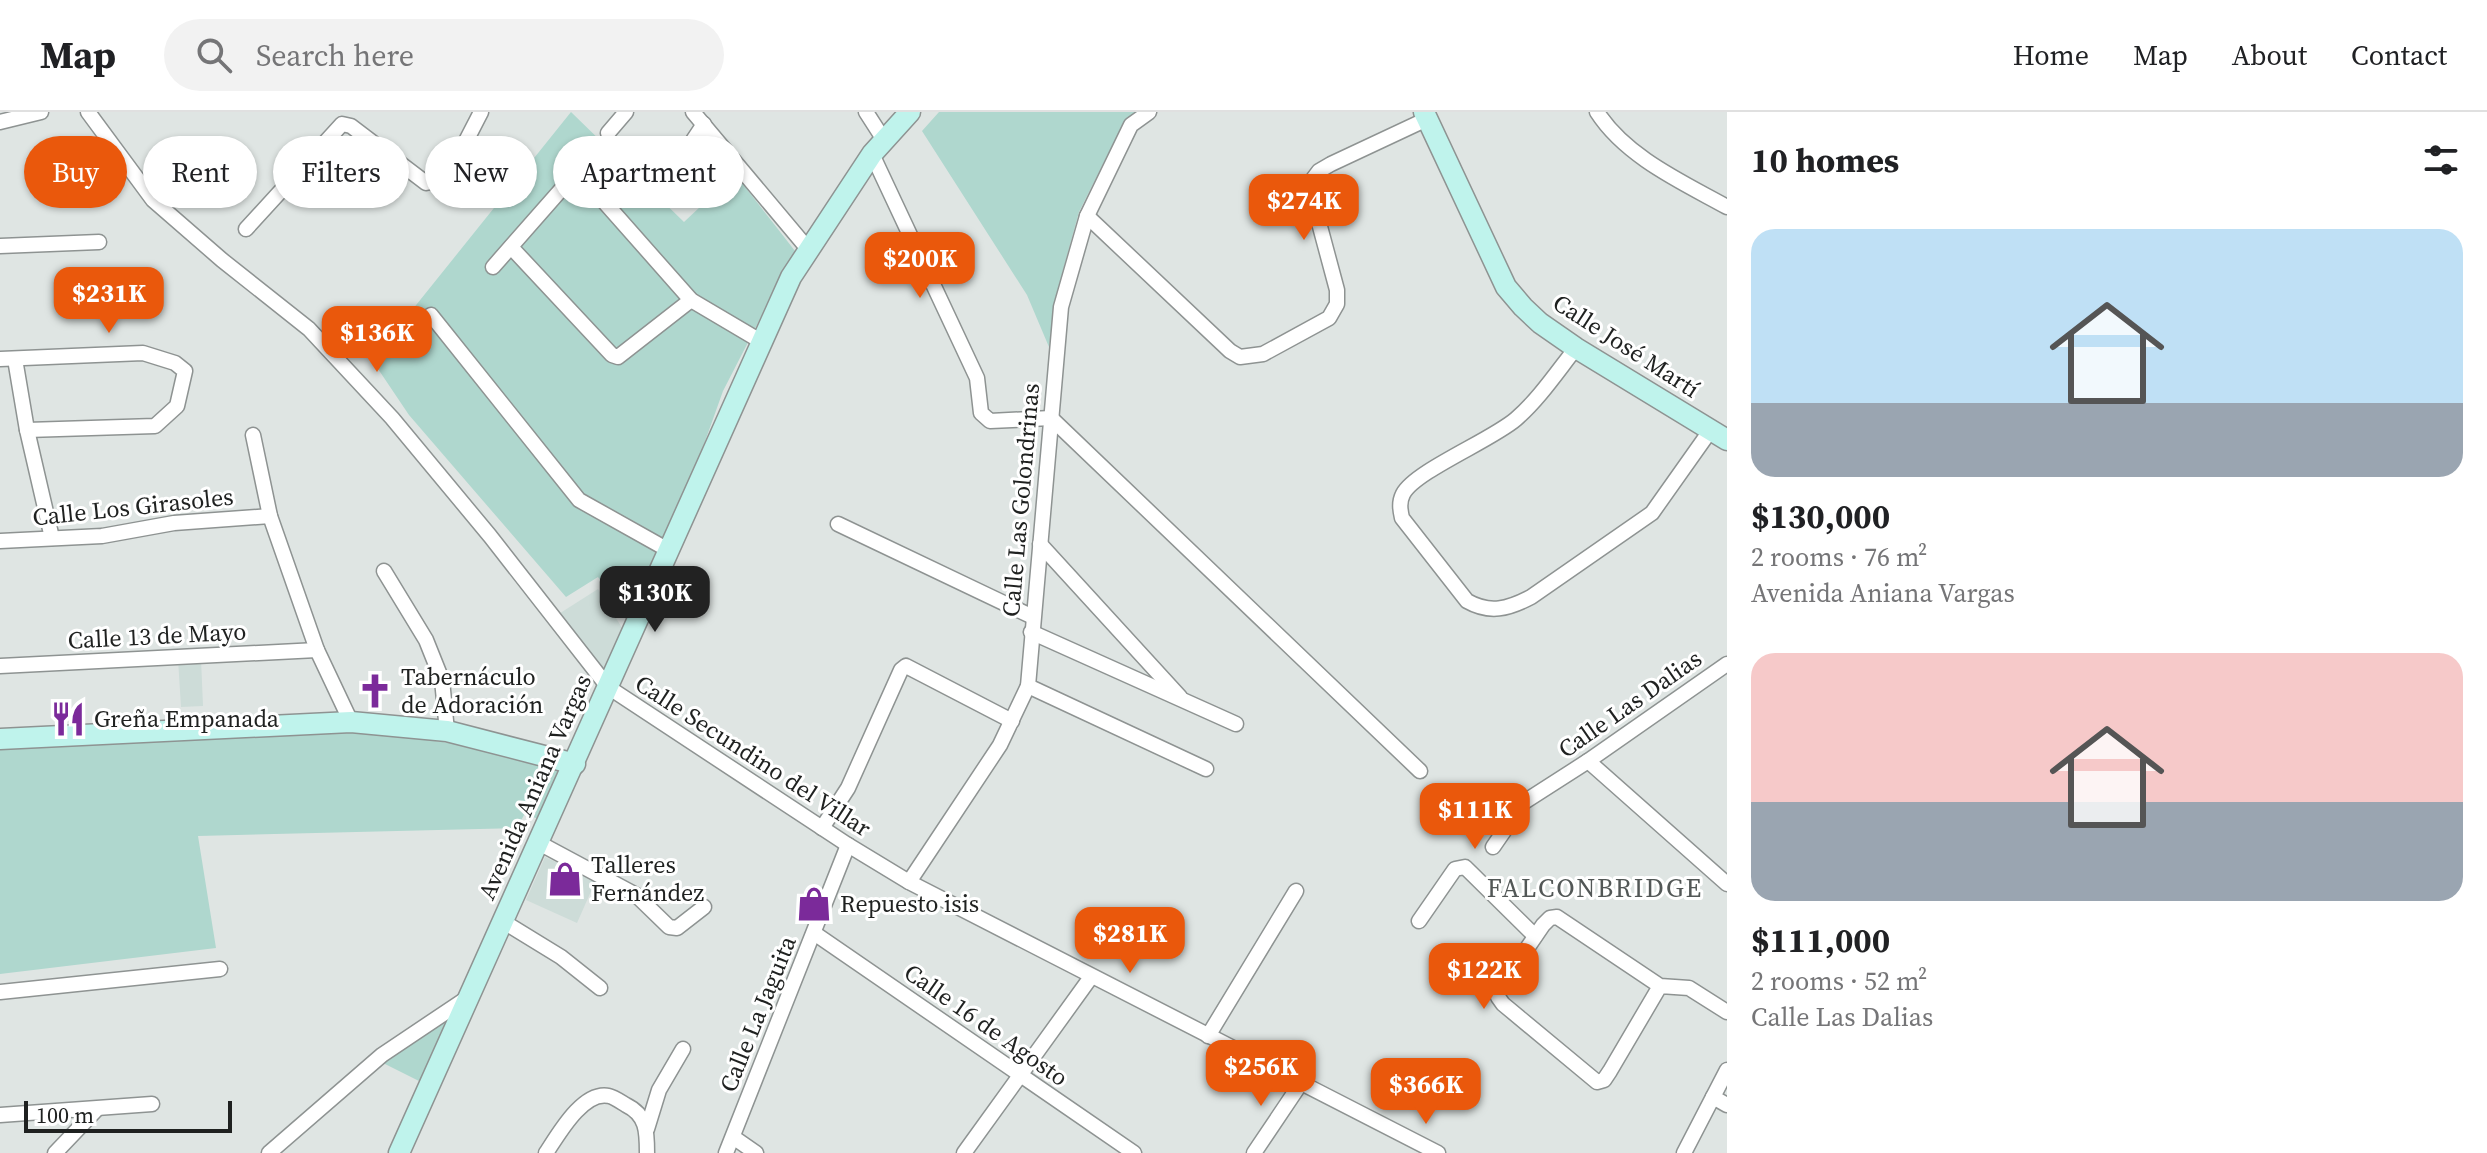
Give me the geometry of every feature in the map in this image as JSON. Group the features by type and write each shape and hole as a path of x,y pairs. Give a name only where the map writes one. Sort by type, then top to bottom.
{"main road":[{"name":"Avenida Aniana Vargas","path":"399,1153 791,277 878,147 910,112"},
{"name":"Calle José Martí","path":"1426,115 1506,287 1523,307 1576,348 1718,436"},
{"path":"0,739 351,722 447,731 575,764"}],"street":[{"path":"0,122 41,112"},
{"name":"Calle Secundino del Villar","path":"88,112 153,200 309,329 392,418 534,591 608,687 909,882 1438,1153"},
{"path":"246,229 342,124 351,126 426,183 431,182 464,145 481,112"},
{"path":"608,133 626,112"},
{"path":"693,112 808,249"},
{"path":"866,112 878,147 977,378 984,418 990,421 1051,418 1420,771"},
{"name":"Calle Las Golondrinas","path":"909,882 1000,745 1028,686 1061,307 1087,216 1131,125 1149,112"},
{"path":"1597,112 1609,130 1659,169 1727,207"},
{"path":"1087,216 1230,351 1240,357 1263,354 1329,318 1337,304 1337,290 1310,183 1319,171 1426,115"},
{"path":"696,136 704,124"},
{"path":"493,267 553,199"},
{"path":"610,208 691,300 762,342"},
{"path":"0,246 99,242"},
{"path":"511,247 612,355 618,357 691,300"},
{"path":"431,315 579,500 670,551"},
{"path":"1576,348 1512,422 1419,478 1402,494 1402,518 1467,601 1480,608 1497,610 1531,597 1652,513 1718,436"},
{"path":"27,430 155,426 177,406 185,371 175,363 143,353 7,359 52,538"},
{"path":"253,435 270,516 317,650 351,722"},
{"name":"Calle Los Girasoles","path":"0,541 102,536 174,523 270,516"},
{"path":"838,524 1032,625 1236,724"},
{"path":"1040,544 1184,701"},
{"path":"384,571 426,640 442,680 447,731"},
{"name":"Calle 13 de Mayo","path":"0,666 317,650"},
{"name":"Calle Las Dalias","path":"1493,847 1524,802 1727,664"},
{"path":"822,828 848,788 901,670 906,666 1012,721"},
{"path":"1028,686 1206,769"},
{"path":"1588,761 1727,884"},
{"path":"539,843 636,895 669,927 677,928 704,907"},
{"name":"Calle La Jaguita","path":"726,1153 848,845"},
{"path":"1419,921 1460,866 1465,867 1535,936"},
{"path":"1208,1036 1296,891"},
{"path":"1660,986 1610,1071 1604,1080 1597,1082 1498,997 1500,988 1535,936 1550,918 1557,917 1660,986 1689,988 1727,1012"},
{"path":"504,922 561,957 600,988"},
{"name":"Calle 16 de Agosto","path":"814,933 1134,1153"},
{"path":"0,992 220,969"},
{"path":"964,1153 1091,977"},
{"path":"269,1153 382,1055 470,995"},
{"path":"647,1153 647,1129 659,1090 683,1049"},
{"path":"1684,1153 1727,1070"},
{"path":"1254,1153 1301,1083"},
{"path":"546,1153 567,1122 596,1096 609,1096 634,1109 642,1116 647,1129"},
{"path":"1713,1097 1727,1105"},
{"path":"0,1115 152,1104"},
{"path":"55,1153 97,1109"},
{"path":"1397,1133 1407,1153"},
{"path":"733,1137 756,1153"}],"shaded area":[{"path":"598,589 627,636 605,683 554,617"},
{"path":"178,659 201,659 203,706 181,707"},
{"path":"545,857 596,880 577,923 526,900"}],"green space":[{"path":"571,112 596,136 553,136 553,208 670,208 684,222 699,208 744,208 744,186 795,251 723,391 673,531 627,621 598,577 566,597 409,415 372,360 494,208 537,208 537,154"},
{"path":"939,112 1141,112 1123,124 1079,212 1055,299 1049,347 1027,295 922,131"},
{"path":"348,730 482,747 565,767 540,819 524,815 517,828 198,836 216,948 0,974 0,745"},
{"path":"467,1000 421,1082 379,1061"}],"place":[{"name":"Tabernáculo de Adoración","path":"375,691"},
{"name":"Greña Empanada","path":"68,719"},
{"name":"Talleres Fernández","path":"565,879"},
{"name":"Repuesto isis","path":"814,904"}],"district":[{"name":"FALCONBRIDGE","path":"1595,888"}]}
